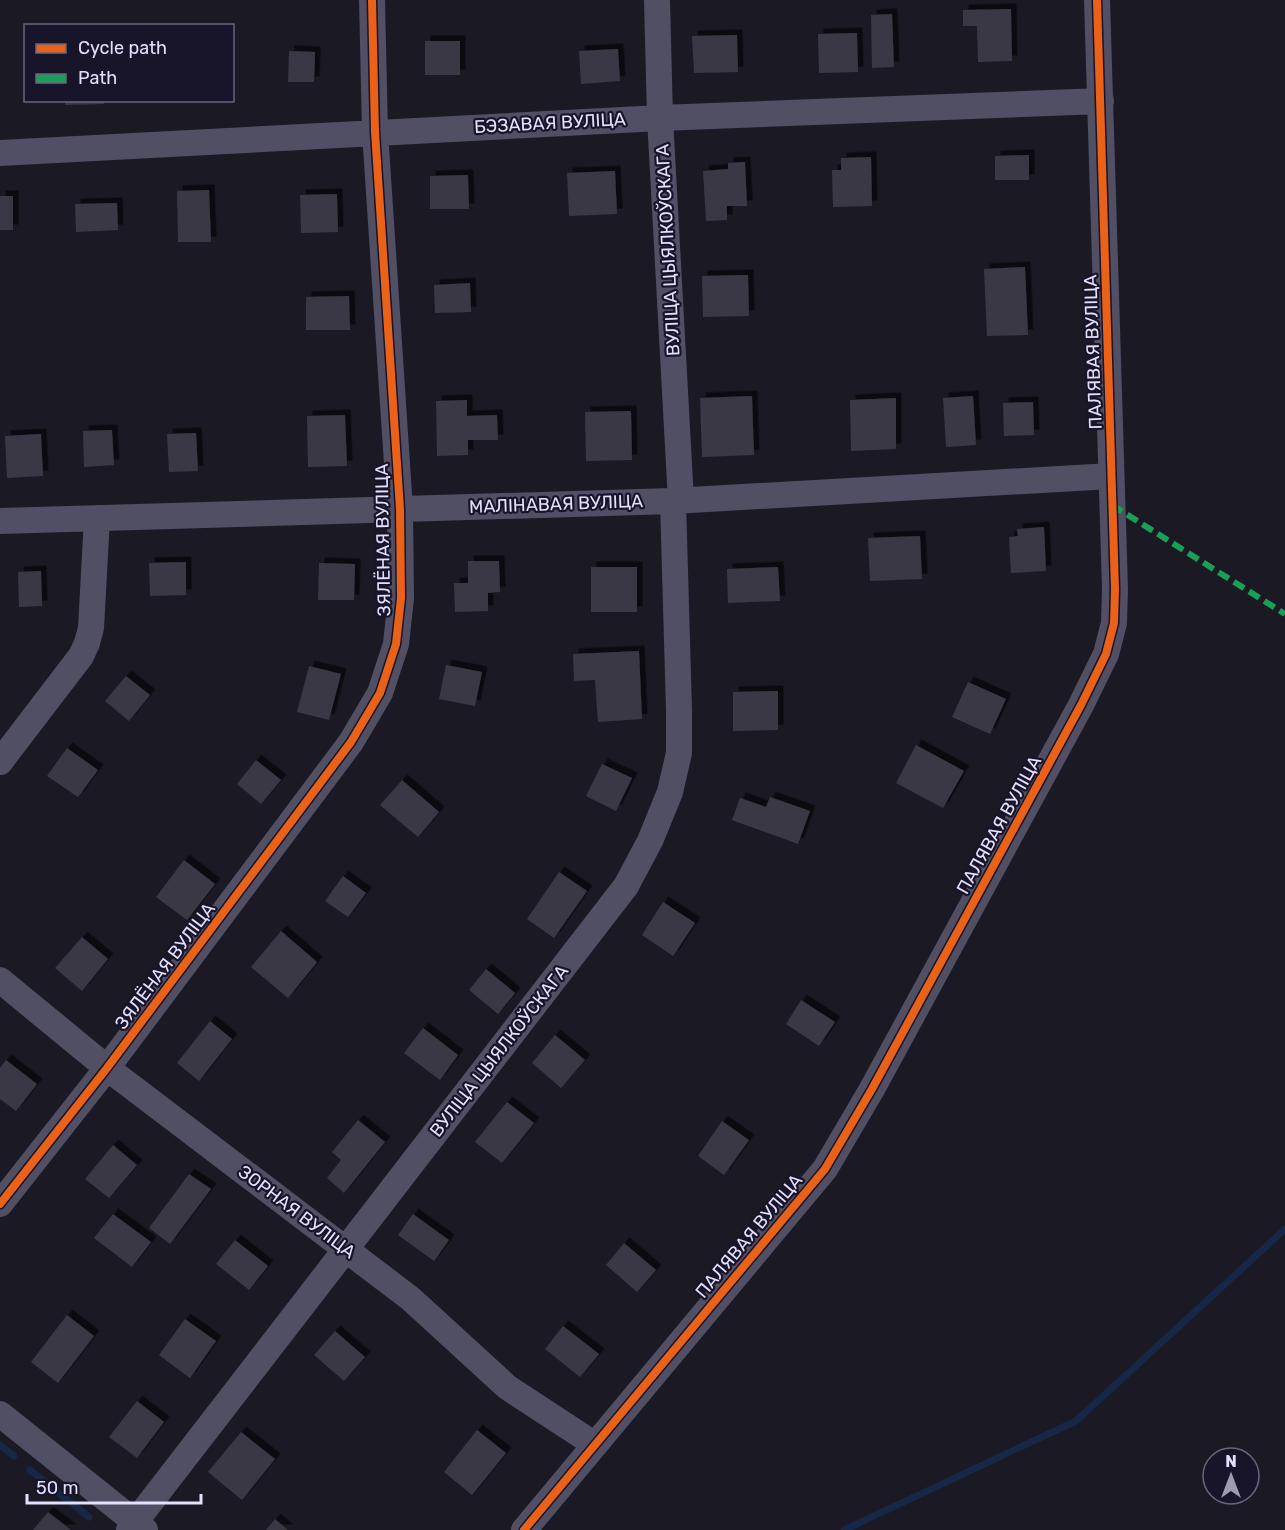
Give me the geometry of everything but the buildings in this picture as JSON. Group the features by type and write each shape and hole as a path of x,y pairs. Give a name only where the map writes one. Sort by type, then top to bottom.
{"street":[{"name":"ЗЯЛЁНАЯ ВУЛІЦА","path":"0,1204 107,1068 351,742 380,693 396,644 401,598 400,509 375,132 372,0"},
{"name":"ВУЛІЦА ЦЫЯЛКОЎСКАГА","path":"136,1528 346,1249 626,886 650,841 670,792 679,753 677,501 657,0"},
{"name":"ПАЛЯВАЯ ВУЛІЦА","path":"524,1530 825,1169 873,1089 1081,705 1106,654 1114,622 1115,589 1097,0"},
{"name":"БЭЗАВАЯ ВУЛІЦА","path":"0,153 660,118 1101,101"},
{"name":"МАЛІНАВАЯ ВУЛІЦА","path":"0,521 677,501 1111,476"},
{"path":"0,762 81,656 87,643 91,628 97,518"},
{"name":"ЗОРНАЯ ВУЛІЦА","path":"0,980 107,1068 411,1299 507,1386 594,1444"},
{"path":"0,1414 136,1528"}],"waterway":[{"path":"844,1530 1076,1421 1285,1229"},
{"path":"0,1445 14,1456"},
{"path":"30,1470 89,1517"}],"marked path":[{"path":"1112,505 1285,614"}],"cycle path":[{"path":"0,1204 107,1068 351,742 380,693 396,644 401,598 400,509 375,132 372,0"},
{"path":"524,1530 825,1169 872,1089 1081,705 1106,654 1114,623 1115,589 1097,0"}]}
